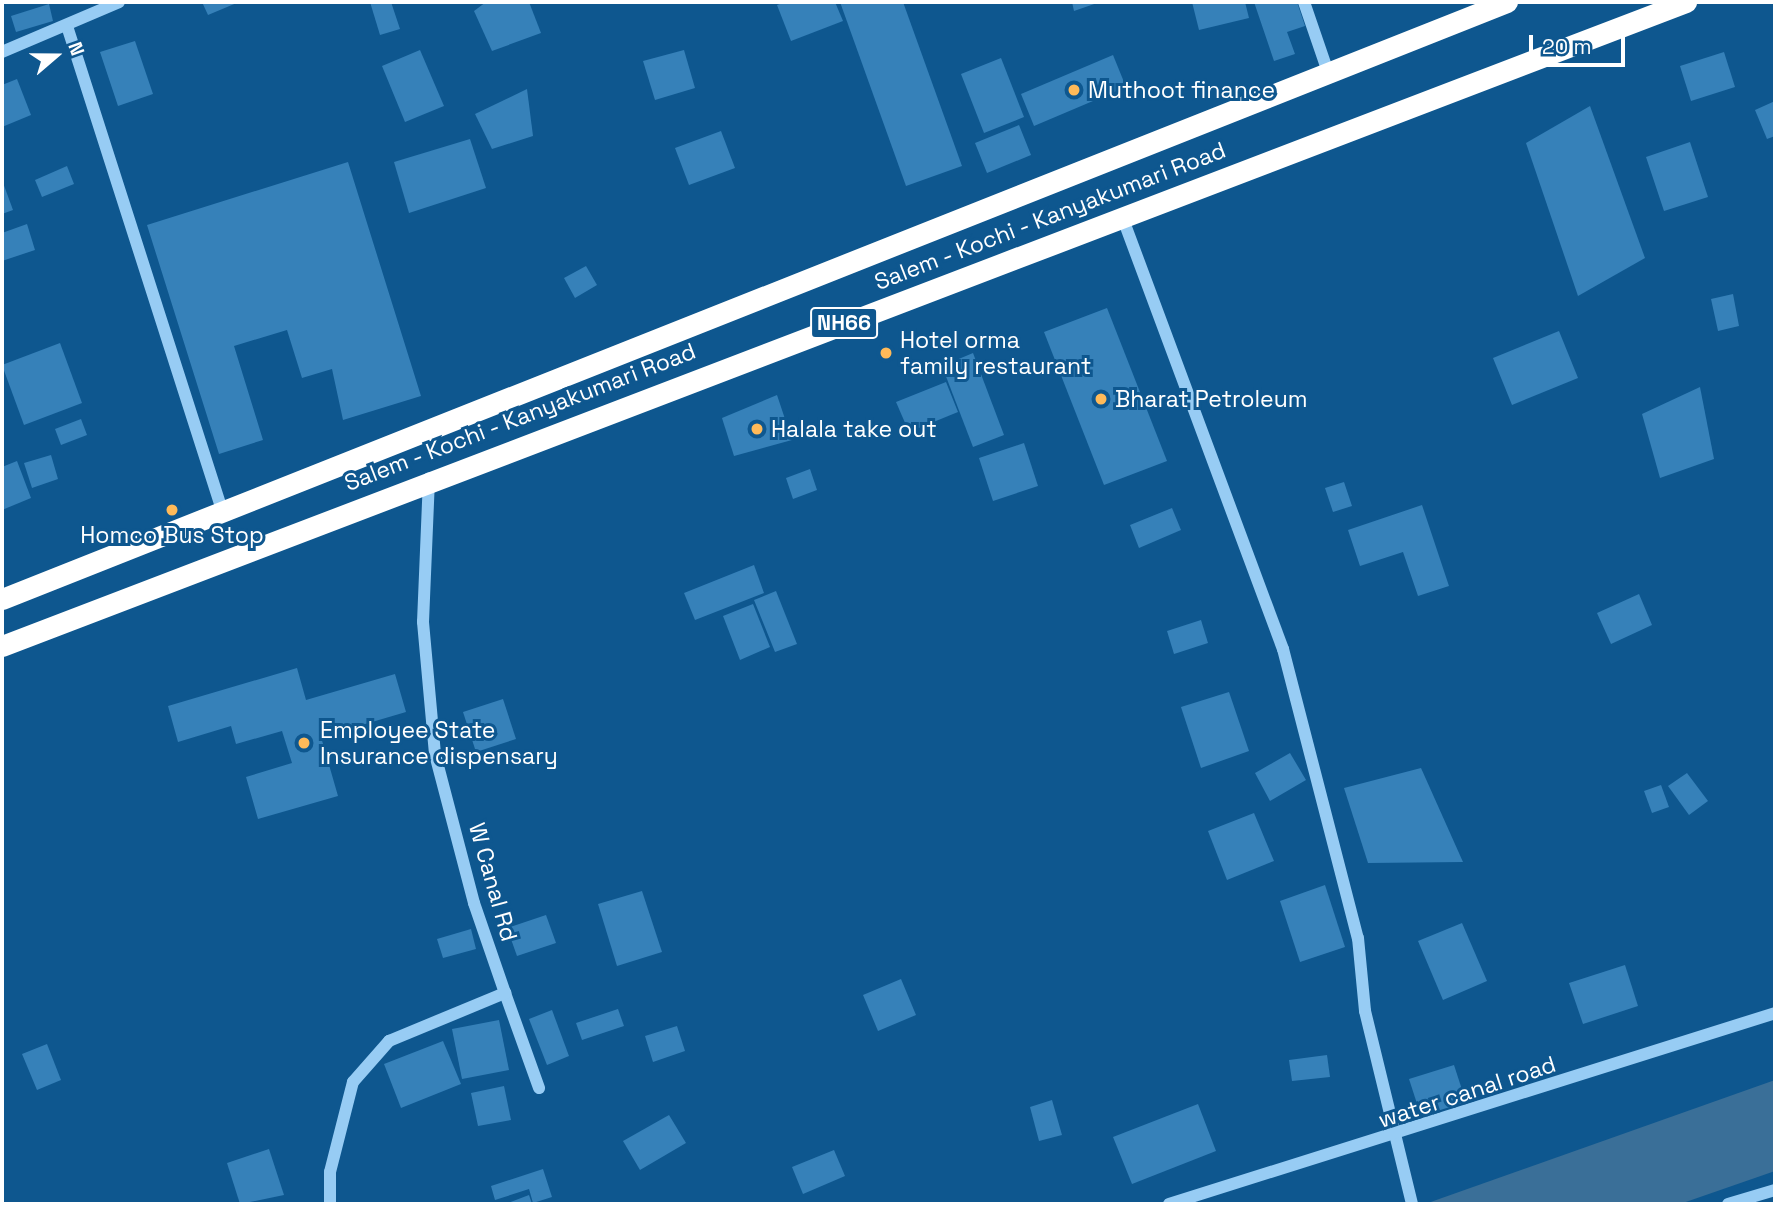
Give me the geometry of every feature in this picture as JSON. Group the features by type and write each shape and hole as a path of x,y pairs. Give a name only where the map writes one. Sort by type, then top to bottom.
{"highway":[{"path":"2,599 1507,2"},
{"name":"Salem - Kochi - Kanyakumari Road","path":"2,646 429,478 1123,219 1686,2"}],"street":[{"path":"2,52 120,2"},
{"path":"1304,2 1328,72"},
{"path":"67,26 222,510"},
{"path":"1123,219 1283,649 1358,937 1365,1011 1392,1139 1412,1204"},
{"name":"W Canal Rd","path":"429,478 423,622 435,754 474,903 539,1088"},
{"path":"330,1204 330,1172 353,1082 389,1041 505,993"},
{"name":"water canal road","path":"1169,1204 1392,1139 1775,1013"},
{"path":"1736,1203 1775,1191"}],"water":[{"path":"1775,1080 1775,1171 1680,1204 1425,1204"}],"building":[{"path":"202,2 239,2 208,15"},
{"path":"370,2 391,2 400,29 380,35"},
{"path":"486,2 529,2 541,33 492,51 474,11"},
{"path":"785,2 835,2 843,21 791,41 777,5"},
{"path":"840,2 903,2 962,166 906,186"},
{"path":"1072,2 1100,2 1074,11"},
{"path":"1192,2 1245,2 1249,18 1199,30"},
{"path":"1254,2 1297,2 1305,26 1287,32 1295,54 1274,61"},
{"path":"49,4 53,21 16,32 11,16"},
{"path":"135,41 153,94 118,106 100,52"},
{"path":"420,50 444,106 405,122 382,66"},
{"path":"684,50 695,88 655,100 643,61"},
{"path":"1724,52 1735,87 1691,101 1680,66"},
{"name":"Muthoot finance","path":"1113,55 1126,87 1034,126 1021,94"},
{"path":"1001,58 1024,117 984,133 961,74"},
{"path":"17,79 31,115 2,127 2,85"},
{"path":"527,89 533,136 492,149 475,114"},
{"path":"1775,101 1775,136 1767,139 1755,110"},
{"path":"1590,106 1645,258 1578,296 1526,143"},
{"path":"1019,125 1031,155 987,173 975,143"},
{"path":"721,131 735,168 689,185 675,148"},
{"path":"470,139 486,188 409,213 394,162"},
{"path":"1690,142 1708,197 1664,211 1646,157"},
{"path":"348,162 421,396 343,420 332,369 302,378 287,330 234,346 263,440 219,454 147,225"},
{"path":"67,166 74,184 42,197 35,180"},
{"path":"2,180 13,210 2,214"},
{"path":"27,224 35,250 2,261 2,233"},
{"path":"586,266 597,285 575,298 564,278"},
{"path":"1733,294 1739,326 1718,331 1711,299"},
{"path":"1107,308 1167,461 1104,485 1044,332"},
{"path":"1559,331 1578,378 1512,405 1493,358"},
{"path":"60,343 82,403 24,425 2,365"},
{"path":"973,353 1004,435 973,447 942,366"},
{"path":"946,382 958,412 909,432 896,402"},
{"path":"1700,387 1714,459 1660,478 1642,414"},
{"name":"Halala take out","path":"777,395 792,440 734,456 722,418"},
{"path":"81,419 87,435 61,445 55,429"},
{"path":"1024,443 1038,486 993,501 979,458"},
{"path":"51,455 58,479 32,488 24,463"},
{"path":"17,461 31,498 2,510 2,467"},
{"path":"810,469 817,490 793,499 786,478"},
{"path":"1344,482 1352,506 1333,512 1325,488"},
{"path":"1422,505 1449,586 1418,596 1403,552 1360,566 1348,530"},
{"path":"1172,508 1181,530 1139,548 1130,525"},
{"path":"754,565 764,593 695,620 684,593"},
{"path":"776,591 797,644 775,652 754,600"},
{"path":"1639,594 1652,625 1611,644 1597,613"},
{"path":"753,604 770,647 740,660 723,616"},
{"path":"1201,620 1208,643 1174,654 1167,631"},
{"name":"Employee State Insurance dispensary","path":"297,668 306,700 395,674 406,712 321,737 338,796 258,819 246,777 292,763 282,731 236,744 231,726 178,742 168,706"},
{"path":"1229,692 1249,751 1201,768 1181,707"},
{"path":"503,699 516,739 476,752 463,712"},
{"path":"1290,753 1306,780 1270,801 1255,773"},
{"path":"1421,768 1463,862 1368,863 1344,788"},
{"path":"1687,773 1708,801 1689,815 1668,786"},
{"path":"1661,785 1669,807 1652,813 1644,791"},
{"path":"1254,813 1274,861 1227,880 1208,831"},
{"path":"1325,885 1345,947 1300,962 1280,901"},
{"path":"642,891 662,952 617,966 598,904"},
{"path":"546,915 556,943 517,956 507,928"},
{"path":"1462,923 1487,981 1443,1000 1418,941"},
{"path":"471,929 476,949 443,958 437,939"},
{"path":"1625,965 1638,1006 1583,1024 1569,983"},
{"path":"901,979 916,1015 878,1031 863,995"},
{"path":"618,1009 624,1026 582,1040 576,1023"},
{"path":"552,1010 569,1056 547,1065 529,1019"},
{"path":"499,1020 509,1070 462,1079 452,1029"},
{"path":"677,1026 685,1051 653,1062 645,1036"},
{"path":"443,1041 461,1084 401,1108 384,1064"},
{"path":"47,1044 61,1080 37,1090 22,1054"},
{"path":"1327,1055 1330,1077 1292,1081 1289,1060"},
{"path":"1454,1065 1466,1102 1421,1116 1409,1079"},
{"path":"504,1086 511,1120 478,1126 471,1093"},
{"path":"1052,1100 1062,1135 1039,1141 1030,1107"},
{"path":"1198,1104 1216,1151 1132,1184 1113,1137"},
{"path":"669,1115 686,1143 640,1170 623,1141"},
{"path":"269,1149 284,1195 240,1204 227,1163"},
{"path":"834,1150 845,1176 803,1194 792,1167"},
{"path":"543,1169 552,1197 533,1203 529,1189 495,1200 491,1186"},
{"path":"529,1195 532,1204 505,1204"}],"place":[{"name":"Muthoot finance","path":"1074,90"},
{"name":"Hotel orma family restaurant","path":"886,353"},
{"name":"Bharat Petroleum","path":"1101,399"},
{"name":"Halala take out","path":"757,429"},
{"name":"Homco Bus Stop","path":"172,510"},
{"name":"Employee State Insurance dispensary","path":"304,743"}]}
